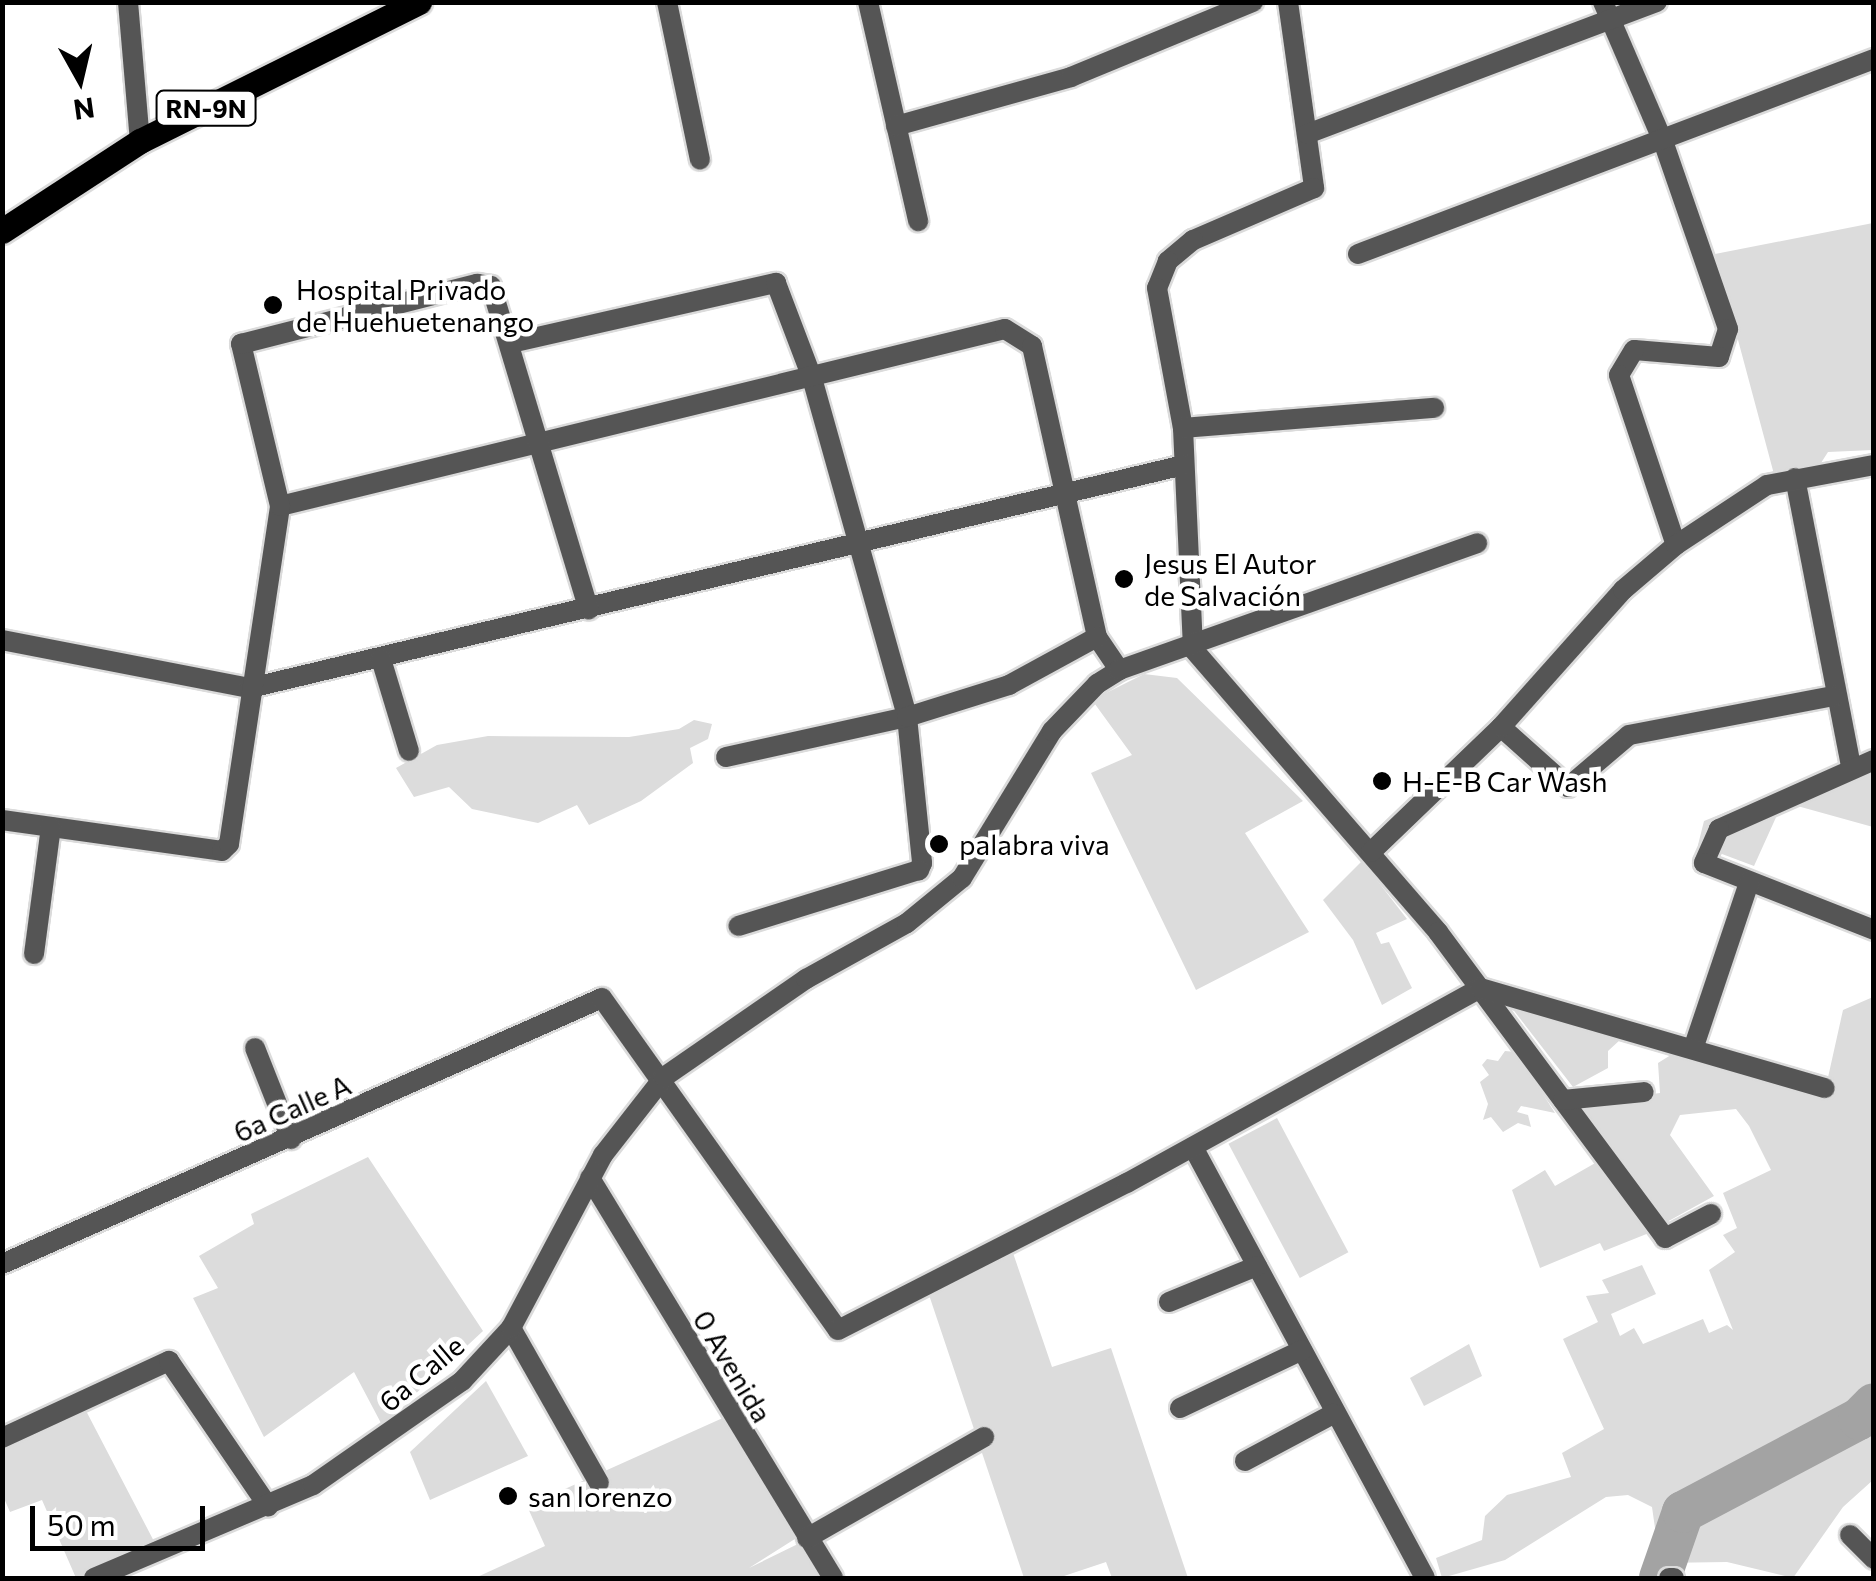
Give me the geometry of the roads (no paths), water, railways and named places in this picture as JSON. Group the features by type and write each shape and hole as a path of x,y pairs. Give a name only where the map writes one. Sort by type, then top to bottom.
{"main road":[{"name":"RN-9N","path":"3,230 140,140 419,2"}],"street":[{"path":"128,2 140,140"},
{"path":"667,2 700,160"},
{"path":"868,2 918,221"},
{"path":"896,126 1071,77 1252,2"},
{"path":"1288,2 1311,190 1193,240 1162,272 1155,298 1183,428 1193,649 1371,852 1480,988 1665,1238 1710,1214"},
{"path":"1307,134 1607,12 1656,2"},
{"path":"1607,12 1663,142 1728,330 1719,357 1634,350 1618,375 1676,545"},
{"path":"1358,254 1663,142 1874,59"},
{"path":"511,343 770,281 812,378 862,542 907,717 921,867 738,926"},
{"path":"2,820 222,851 229,844 280,506 241,344 481,284 493,288 589,610"},
{"path":"280,506 812,378 983,330 1013,332 1032,346 1096,638 1119,670"},
{"path":"1183,428 1434,408"},
{"path":"2,640 250,688 381,660 1184,465"},
{"path":"1371,852 1502,727 1623,590 1676,545 1767,485 1874,465"},
{"path":"1795,478 1832,696 1850,767"},
{"name":"6a Calle","path":"94,1578 268,1506 393,1432 462,1380 511,1328 590,1178 664,1077 806,979 941,897 988,845 1028,768 1074,702 1119,670 1193,649 1477,543"},
{"path":"726,756 907,717 1009,686 1096,638"},
{"path":"381,660 409,751"},
{"path":"1502,727 1568,787 1629,736 1832,696"},
{"path":"1874,760 1850,767 1718,829 1704,865 1874,930"},
{"path":"34,954 51,827"},
{"path":"1693,1049 1749,883"},
{"path":"664,1077 838,1330 1192,1147 1480,988 1825,1088"},
{"name":"6a Calle A","path":"2,1264 602,998 664,1077"},
{"path":"255,1048 291,1139"},
{"path":"1564,1100 1644,1092"},
{"path":"1192,1147 1334,1414 1403,1528 1425,1578"},
{"name":"0 Avenida","path":"590,1178 833,1578"},
{"path":"1170,1302 1258,1266"},
{"path":"511,1328 599,1482"},
{"path":"1180,1408 1302,1350"},
{"path":"2,1438 169,1361 268,1506"},
{"path":"1245,1462 1334,1414"},
{"path":"807,1538 984,1437"},
{"path":"1850,1535 1874,1559"}],"waterway":[{"path":"1660,1578 1683,1512 1859,1419 1874,1404"}],"place":[{"name":"Hospital Privado de Huehuetenango","path":"273,305"},
{"name":"Jesus El Autor de Salvación","path":"1124,579"},
{"name":"H-E-B Car Wash","path":"1382,781"},
{"name":"palabra viva","path":"939,844"},
{"name":"san lorenzo","path":"508,1496"}]}
